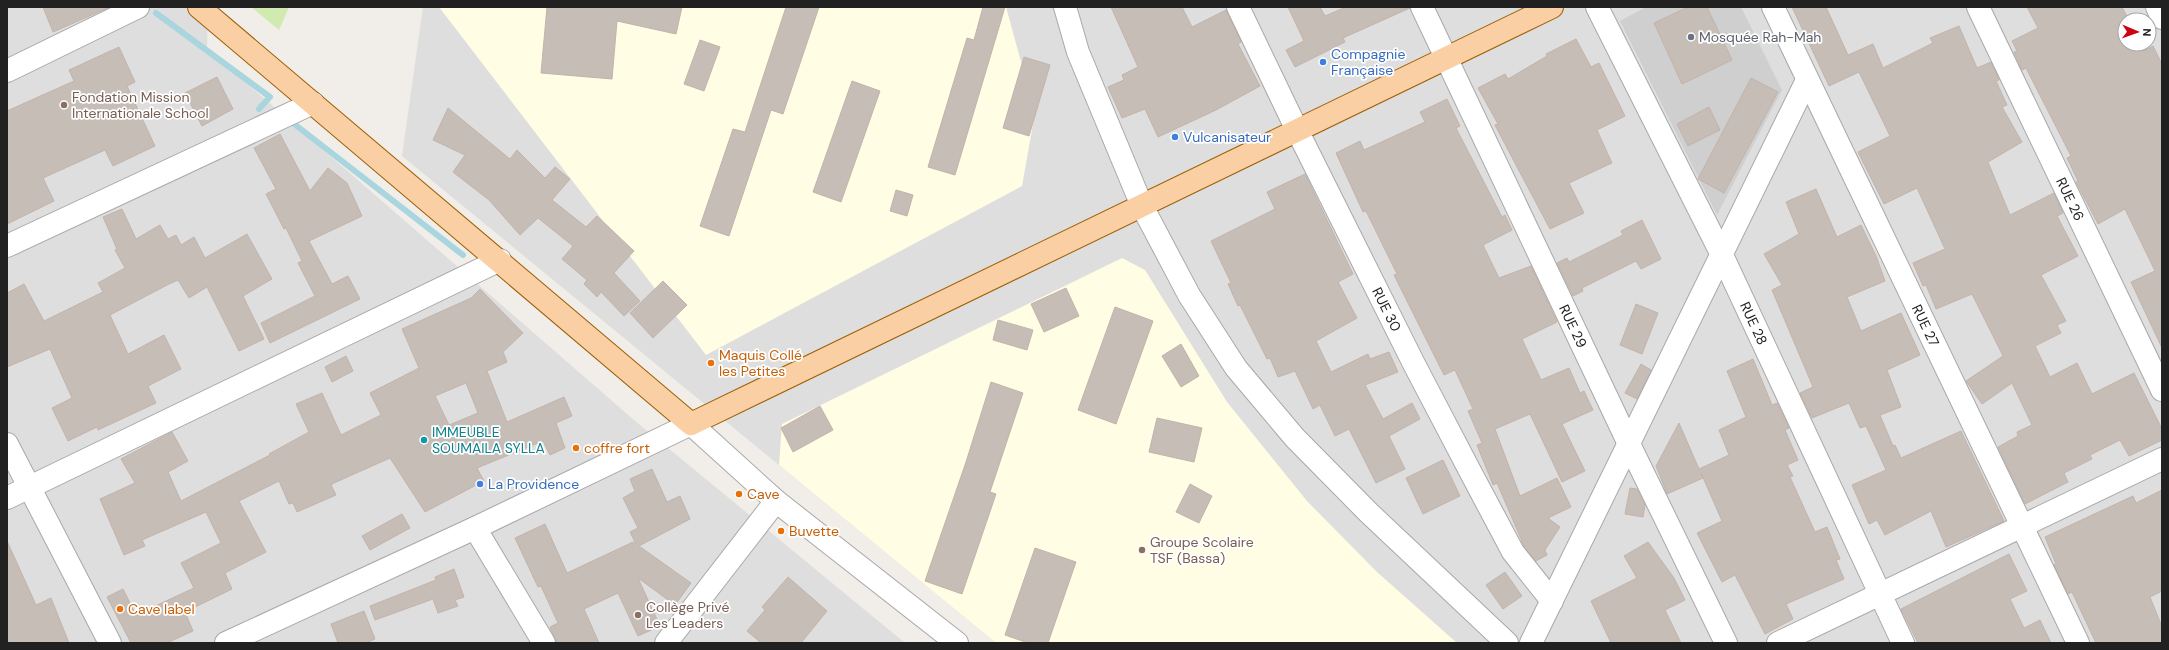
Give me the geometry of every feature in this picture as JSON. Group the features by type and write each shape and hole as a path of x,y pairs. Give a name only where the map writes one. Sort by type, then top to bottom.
{"main road":[{"path":"199,7 500,260 691,424 1552,7"}],"street":[{"path":"7,71 138,7"},
{"path":"1065,7 1078,52 1142,206 1189,296 1236,368 1295,438 1369,513 1507,643"},
{"name":"RUE 30","path":"1238,7 1297,130 1414,364 1513,552 1552,601"},
{"name":"RUE 29","path":"1422,7 1629,444 1726,643"},
{"name":"RUE 28","path":"1597,7 1722,255 1879,595 1903,643"},
{"name":"RUE 27","path":"1773,7 2078,643"},
{"name":"RUE 26","path":"1978,7 2162,390"},
{"path":"2157,7 2162,18"},
{"path":"1532,643 1807,80"},
{"path":"7,246 313,103"},
{"path":"7,498 500,260"},
{"path":"226,643 251,638 691,424 776,501 957,643"},
{"path":"7,444 110,643"},
{"path":"1778,643 2162,459"},
{"path":"666,643 776,501"},
{"path":"475,528 544,643"}],"shaded area":[{"path":"7,7 208,7 207,49 634,420 905,643 7,643"},
{"path":"423,7 2162,7 2162,643 996,643 402,156"},
{"path":"439,7 1006,7 1035,113 1022,186 706,355"},
{"path":"1646,7 1741,7 1782,90 1717,215 1620,21"},
{"path":"1122,258 1145,270 1227,402 1307,501 1377,572 1457,643 996,643 779,465 782,424"}],"green space":[{"path":"251,7 289,7 279,30"}],"building":[{"path":"43,7 110,7 53,32"},
{"path":"547,7 682,7 676,34 617,21 612,79 541,73"},
{"path":"786,7 819,7 783,114 771,110 729,236 700,226 733,129 745,132"},
{"path":"983,7 1005,7 955,175 928,167 967,38 974,40"},
{"path":"1111,7 1182,7 1192,27 1226,10 1241,42 1238,44 1260,86 1216,110 1158,137 1145,109 1122,118 1108,87 1124,80 1122,75 1138,67"},
{"path":"1288,7 1320,7 1325,16 1346,7 1410,8 1343,38 1345,42 1295,67 1286,50 1304,41"},
{"path":"1688,7 1707,7 1732,60 1682,84 1654,23"},
{"path":"1792,7 1826,7 1848,55 1873,44 1883,68 1933,43 1930,38 1959,26 1977,68 1991,62 1999,80 1996,81 2007,105 2002,107 2022,142 1988,162 2010,215 2054,193 2063,213 2057,216 2078,256 2041,275 2066,321 2057,325 2061,333 2035,346 2050,377 2077,363 2092,394 2134,373 2162,429 2162,440 2129,456 2120,440 2090,455 2092,459 2064,473 2068,482 2025,504 1998,447 2018,436 2017,432 2032,425 2012,383 1982,404 1966,381 2003,356 1972,294 1936,309 1926,285 1923,286 1913,263 1945,249 1917,188 1884,204 1858,152 1890,136 1859,72 1829,86"},
{"path":"2027,7 2122,7 2125,12 2117,12 2117,52 2156,52 2162,64 2162,348 2131,282 2155,271 2125,209 2098,224 2076,182 2078,181 2067,158 2071,156 2026,68 2022,70 2014,52 2017,51 2012,41 2038,28"},
{"path":"1576,39 1591,67 1599,63 1625,116 1597,130 1612,163 1569,183 1584,213 1550,229 1495,125 1498,124 1478,88 1505,74 1508,79 1547,56 1546,54"},
{"path":"700,40 720,47 704,91 684,84"},
{"path":"119,47 135,82 127,86 155,146 113,166 105,150 43,178 54,201 7,224 7,111 74,81 69,70"},
{"path":"1024,57 1050,65 1029,136 1003,128"},
{"path":"217,77 233,109 202,126 185,93"},
{"path":"1751,78 1778,92 1724,193 1698,179"},
{"path":"852,81 880,91 841,202 813,192"},
{"path":"1447,99 1460,126 1456,128 1502,217 1505,215 1512,230 1483,245 1499,278 1531,266 1557,322 1522,339 1541,380 1569,368 1580,393 1584,391 1593,410 1562,424 1585,471 1562,482 1530,414 1495,429 1520,496 1557,478 1571,507 1548,518 1560,527 1545,550 1547,555 1536,561 1524,546 1497,483 1493,485 1477,445 1482,443 1468,411 1473,409 1455,370 1444,375 1394,275 1397,274 1366,211 1363,212 1336,153 1360,141 1364,150 1425,122 1420,112"},
{"path":"1709,107 1720,130 1688,146 1677,124"},
{"path":"448,108 510,159 517,150 545,178 555,167 570,179 552,200 586,227 597,216 634,251 614,273 640,301 624,316 601,292 597,297 584,284 587,280 562,259 573,246 538,218 520,235 489,200 453,172 465,155 433,140"},
{"path":"280,134 310,191 328,168 347,183 362,216 309,241 332,284 348,276 360,299 270,343 261,323 315,296 298,263 302,261 286,228 284,229 266,194 276,189 254,148"},
{"path":"1305,174 1353,274 1338,282 1357,318 1316,341 1331,372 1368,354 1370,359 1389,352 1398,372 1365,385 1383,419 1412,403 1420,419 1389,436 1405,469 1376,483 1349,429 1335,436 1320,405 1313,409 1295,371 1278,377 1270,358 1267,359 1240,305 1238,306 1228,284 1231,283 1211,241 1275,209 1267,192"},
{"path":"1816,189 1837,237 1861,225 1876,256 1885,281 1847,297 1861,331 1901,313 1920,355 1887,370 1901,407 1880,415 1893,446 1895,445 1901,458 1961,431 2004,521 1946,547 1931,511 1885,535 1877,520 1869,524 1852,485 1886,470 1866,426 1860,428 1849,403 1812,418 1800,393 1813,387 1772,290 1782,285 1764,254 1799,234 1786,202"},
{"path":"896,190 913,195 907,216 890,211"},
{"path":"122,209 136,239 160,225 168,239 176,235 181,245 194,237 205,258 247,234 272,279 243,296 264,339 239,351 207,287 189,298 178,280 169,284 110,315 128,354 164,335 181,369 148,386 156,403 98,430 97,427 68,441 52,408 72,398 50,349 7,367 7,293 24,284 44,321 103,292 98,283 125,268 115,250 117,249 103,217"},
{"path":"1642,220 1661,259 1641,269 1636,261 1582,288 1583,291 1573,296 1557,263 1567,258 1569,262 1623,235 1621,231"},
{"path":"663,281 687,305 653,338 630,313"},
{"path":"1066,288 1079,316 1044,332 1031,304"},
{"path":"480,289 523,333 503,352 507,362 487,371 507,422 564,397 572,416 556,423 565,448 550,455 543,441 477,468 484,481 425,512 390,458 334,483 331,485 336,495 297,512 293,503 289,504 279,481 239,501 266,552 225,573 232,589 185,612 193,631 167,643 131,643 107,597 123,589 136,615 194,588 181,563 221,543 206,512 142,540 145,546 124,555 100,499 135,483 121,459 172,432 188,461 168,472 181,501 270,455 269,454 309,432 296,404 322,393 341,435 381,415 370,393 419,368 402,329 471,298","holes":["466,383 478,413 449,425 435,396"]},
{"path":"1636,304 1658,313 1642,354 1620,345"},
{"path":"1115,307 1153,321 1116,424 1078,410"},
{"path":"998,320 1033,330 1027,350 993,340"},
{"path":"1181,344 1199,376 1181,387 1162,356"},
{"path":"346,356 353,371 332,382 325,367"},
{"path":"1753,359 1772,405 1777,403 1789,428 1785,430 1798,460 1787,465 1793,476 1790,477 1815,532 1827,527 1840,559 1836,560 1844,579 1786,604 1793,619 1765,634 1735,575 1722,582 1697,533 1722,521 1701,473 1703,478 1667,494 1656,466 1679,423 1699,469 1729,455 1719,430 1746,417 1727,371"},
{"path":"1641,364 1651,370 1637,399 1625,393"},
{"path":"991,382 1023,393 990,492 996,494 962,594 925,581 966,462"},
{"path":"820,406 833,430 793,452 781,428"},
{"path":"1157,418 1202,428 1194,462 1149,452"},
{"path":"1443,460 1460,496 1423,514 1406,478"},
{"path":"652,469 667,502 680,496 690,519 639,546 691,583 675,605 638,578 660,626 638,636 618,593 584,609 599,643 557,643 550,627 558,623 541,586 538,587 515,538 545,524 567,573 633,542 636,544 630,532 638,528 623,498 635,491 630,479"},
{"path":"1190,484 1212,496 1199,523 1176,512"},
{"path":"1630,488 1637,489 1645,505 1643,517 1625,514"},
{"path":"2162,490 2162,591 2150,597 2162,627 2162,643 2096,643 2072,592 2068,594 2054,565 2056,564 2045,537 2133,496 2136,503"},
{"path":"402,514 410,528 370,550 362,536"},
{"path":"7,541 36,605 51,598 69,643 7,643"},
{"path":"1648,542 1674,578 1685,600 1665,610 1681,643 1611,643 1591,601 1637,578 1624,556"},
{"path":"1035,548 1076,562 1048,643 1028,643 1005,635"},
{"path":"2009,554 2027,591 2010,599 2024,628 2040,620 2051,643 1918,643 1901,609"},
{"path":"454,569 464,597 455,600 458,606 438,613 433,599 375,620 370,606 436,580 435,577"},
{"path":"1505,572 1522,596 1503,609 1486,585"},
{"path":"788,577 827,611 801,643 761,643 747,631 765,610 762,607"},
{"path":"364,611 375,639 366,643 338,643 331,624"}],"waterway":[{"path":"156,13 270,97"},
{"path":"259,109 268,99"},
{"path":"293,123 463,255"}],"place":[{"name":"Mosquée Rah-Mah","path":"1691,37"},
{"name":"Compagnie Française","path":"1323,62"},
{"name":"Fondation Mission Internationale School","path":"64,105"},
{"name":"Vulcanisateur","path":"1175,137"},
{"name":"Maquis Collé les Petites","path":"711,363"},
{"name":"IMMEUBLE SOUMAILA SYLLA","path":"424,440"},
{"name":"coffre fort","path":"576,448"},
{"name":"La Providence","path":"480,484"},
{"name":"Cave","path":"739,494"},
{"name":"Buvette","path":"781,531"},
{"name":"Groupe Scolaire TSF (Bassa)","path":"1142,550"},
{"name":"Cave label","path":"120,609"},
{"name":"Collège Privé Les Leaders","path":"638,615"}]}
